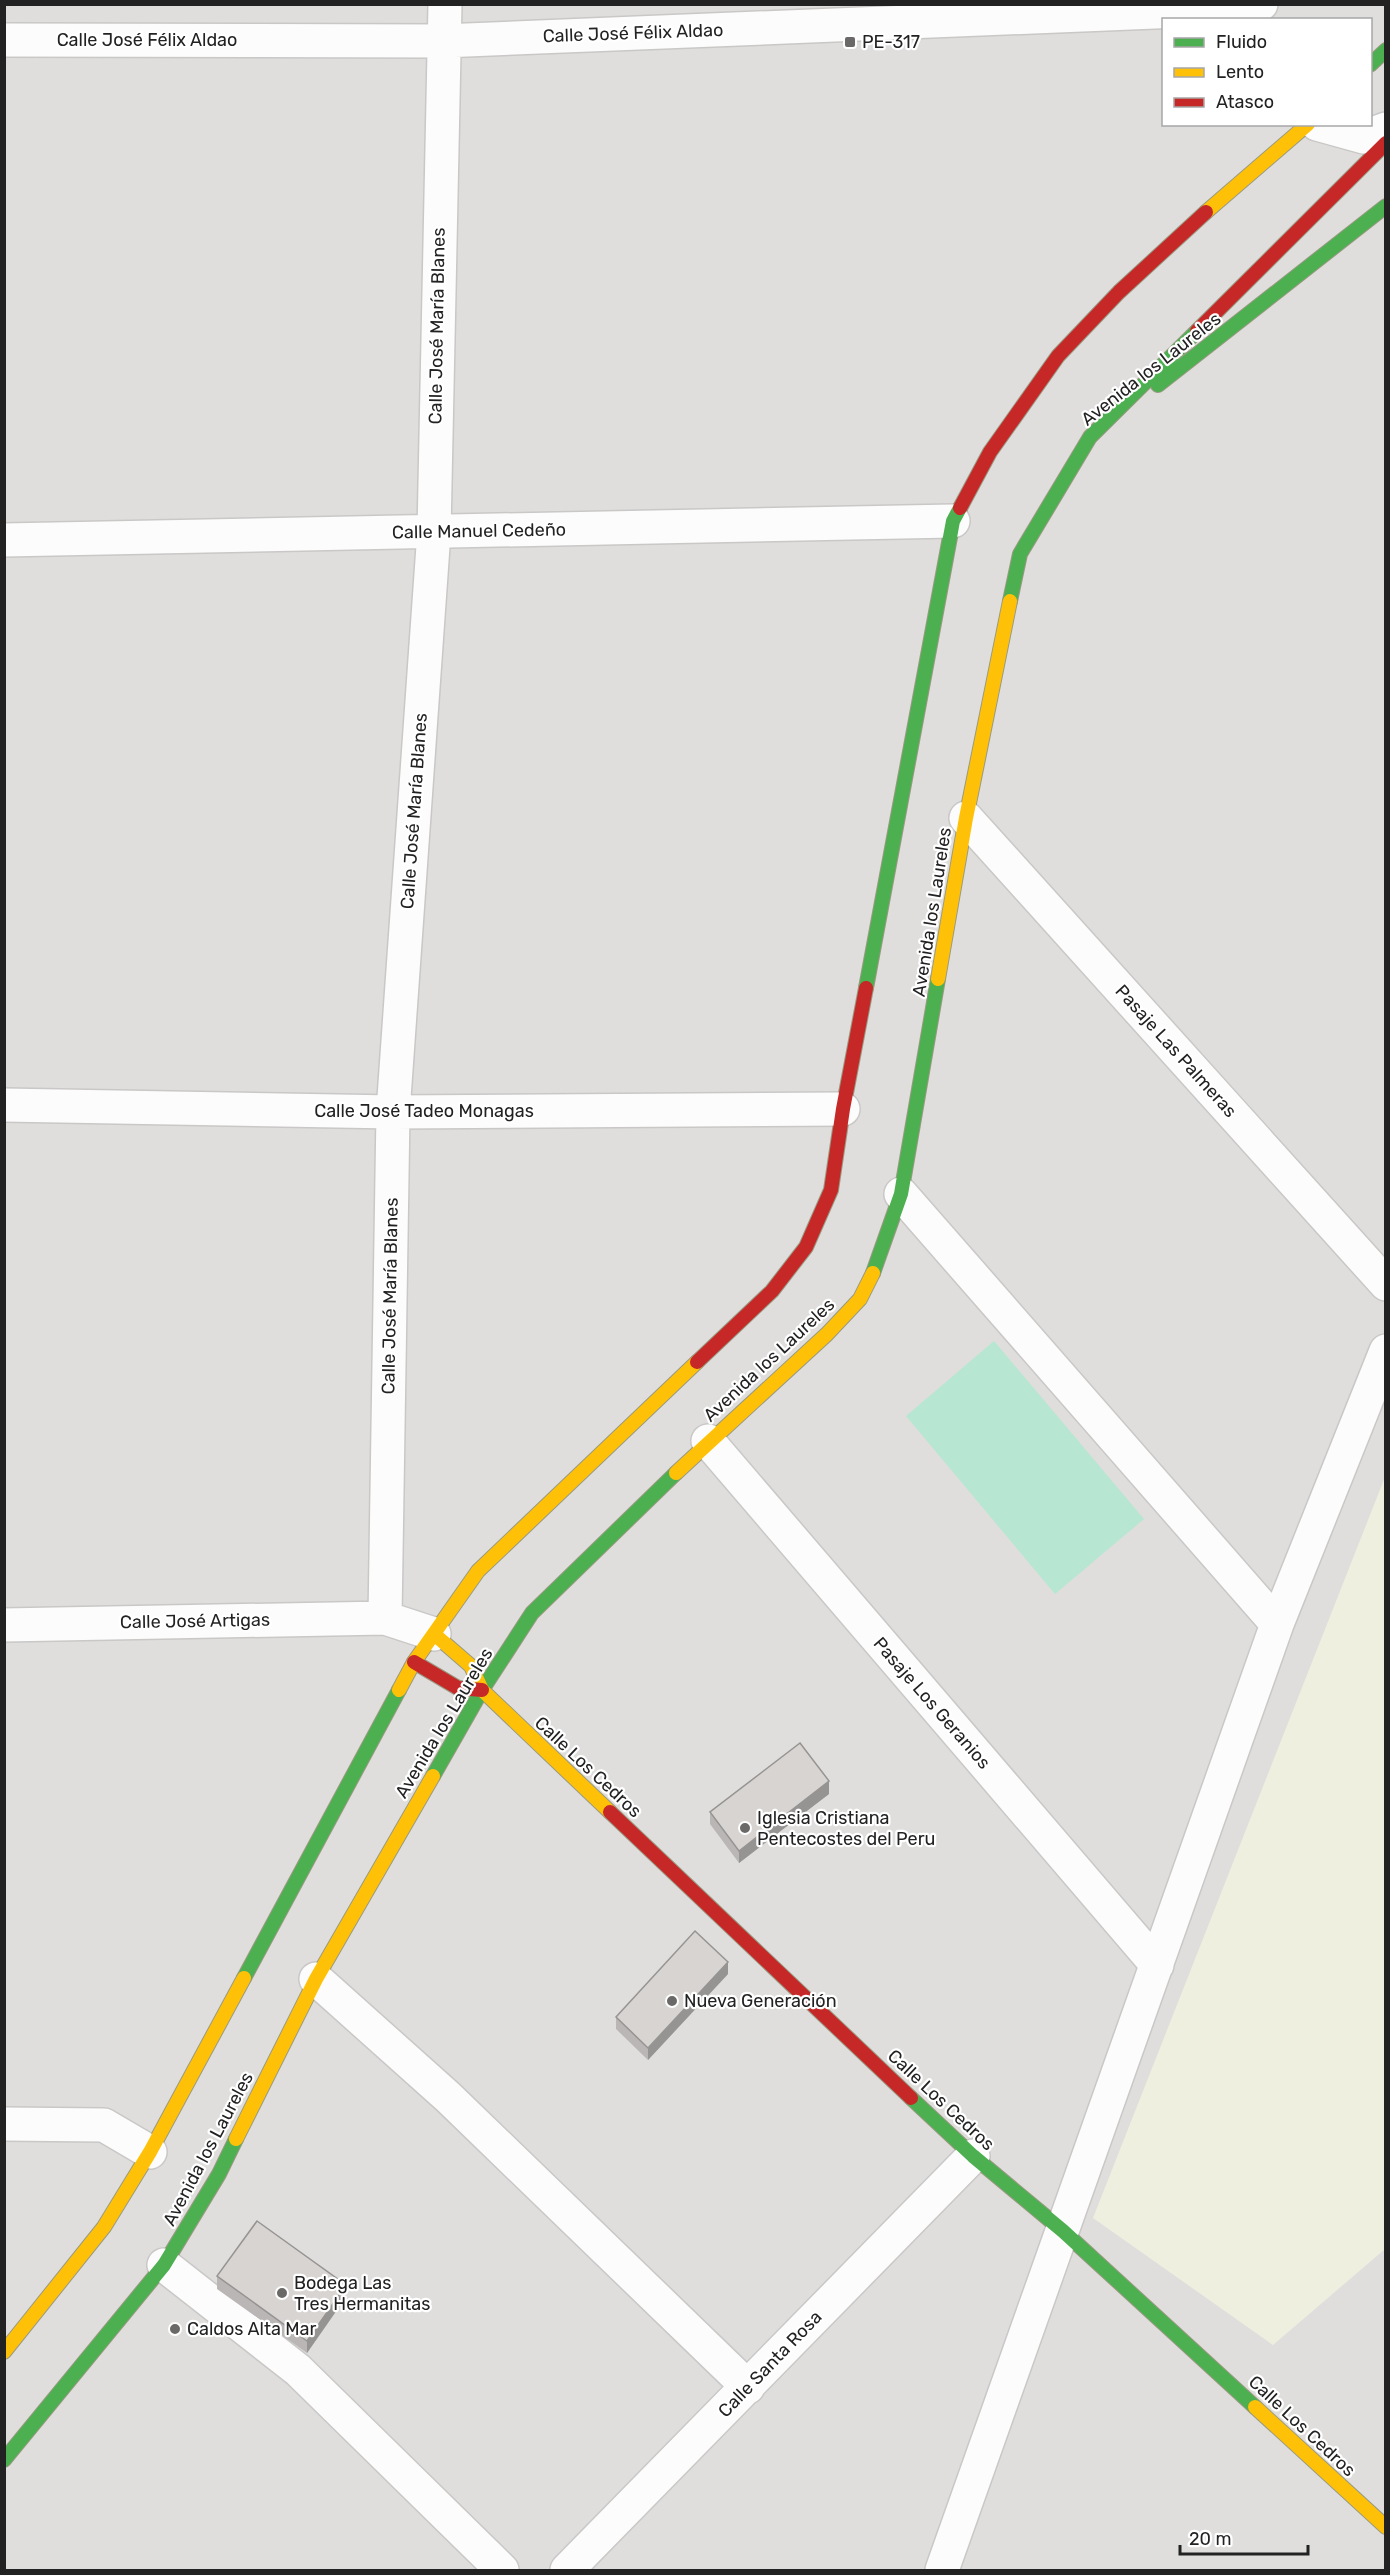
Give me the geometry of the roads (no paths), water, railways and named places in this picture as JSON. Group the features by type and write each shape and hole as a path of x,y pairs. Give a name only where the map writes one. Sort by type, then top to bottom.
{"main road":[{"path":"1372,64 1386,50"},
{"path":"4,2352 104,2226 150,2152 414,1662 478,1571 779,1282 806,1247 831,1190 843,1109 953,521 990,452 1058,356 1119,292 1216,203 1306,126"},
{"path":"1090,437 1386,143"},
{"name":"Avenida los Laureles","path":"4,2460 164,2265 219,2174 316,1979 482,1690 531,1613 708,1441 827,1334 860,1299 876,1268 901,1194 966,818 1020,554 1090,437 1386,206"},
{"name":"Calle José Artigas","path":"434,1634 471,1666 482,1690"},
{"path":"414,1662 458,1688 482,1690"},
{"name":"Calle Los Cedros","path":"482,1690 973,2156 1063,2231 1386,2527"}],"street":[{"name":"Calle José María Blanes","path":"385,1618 393,1112 434,532 442,41 445,4"},
{"name":"Calle José Félix Aldao","path":"4,40 442,41 1255,9"},
{"path":"1324,126 1364,137 1386,129"},
{"name":"Calle Manuel Cedeño","path":"4,540 953,521"},
{"name":"Pasaje Las Palmeras","path":"966,818 1386,1284"},
{"name":"Calle José Tadeo Monagas","path":"4,1105 393,1112 843,1109"},
{"path":"901,1194 1277,1624"},
{"path":"942,2571 1277,1624 1386,1351"},
{"name":"Pasaje Los Geranios","path":"708,1441 1157,1965"},
{"path":"385,1618 414,1662"},
{"name":"Calle José Artigas","path":"4,1625 385,1618 434,1634"},
{"path":"316,1979 448,2097 748,2387"},
{"path":"4,2124 104,2125 150,2152"},
{"name":"Calle Santa Rosa","path":"567,2571 973,2156"},
{"path":"164,2265 298,2370 502,2571"}],"place":[{"name":"PE-317","path":"850,42"},
{"name":"Iglesia Cristiana Pentecostes del Peru","path":"745,1828"},
{"name":"Nueva Generación","path":"672,2001"},
{"name":"Bodega Las Tres Hermanitas","path":"282,2293"},
{"name":"Caldos Alta Mar","path":"175,2329"}]}
